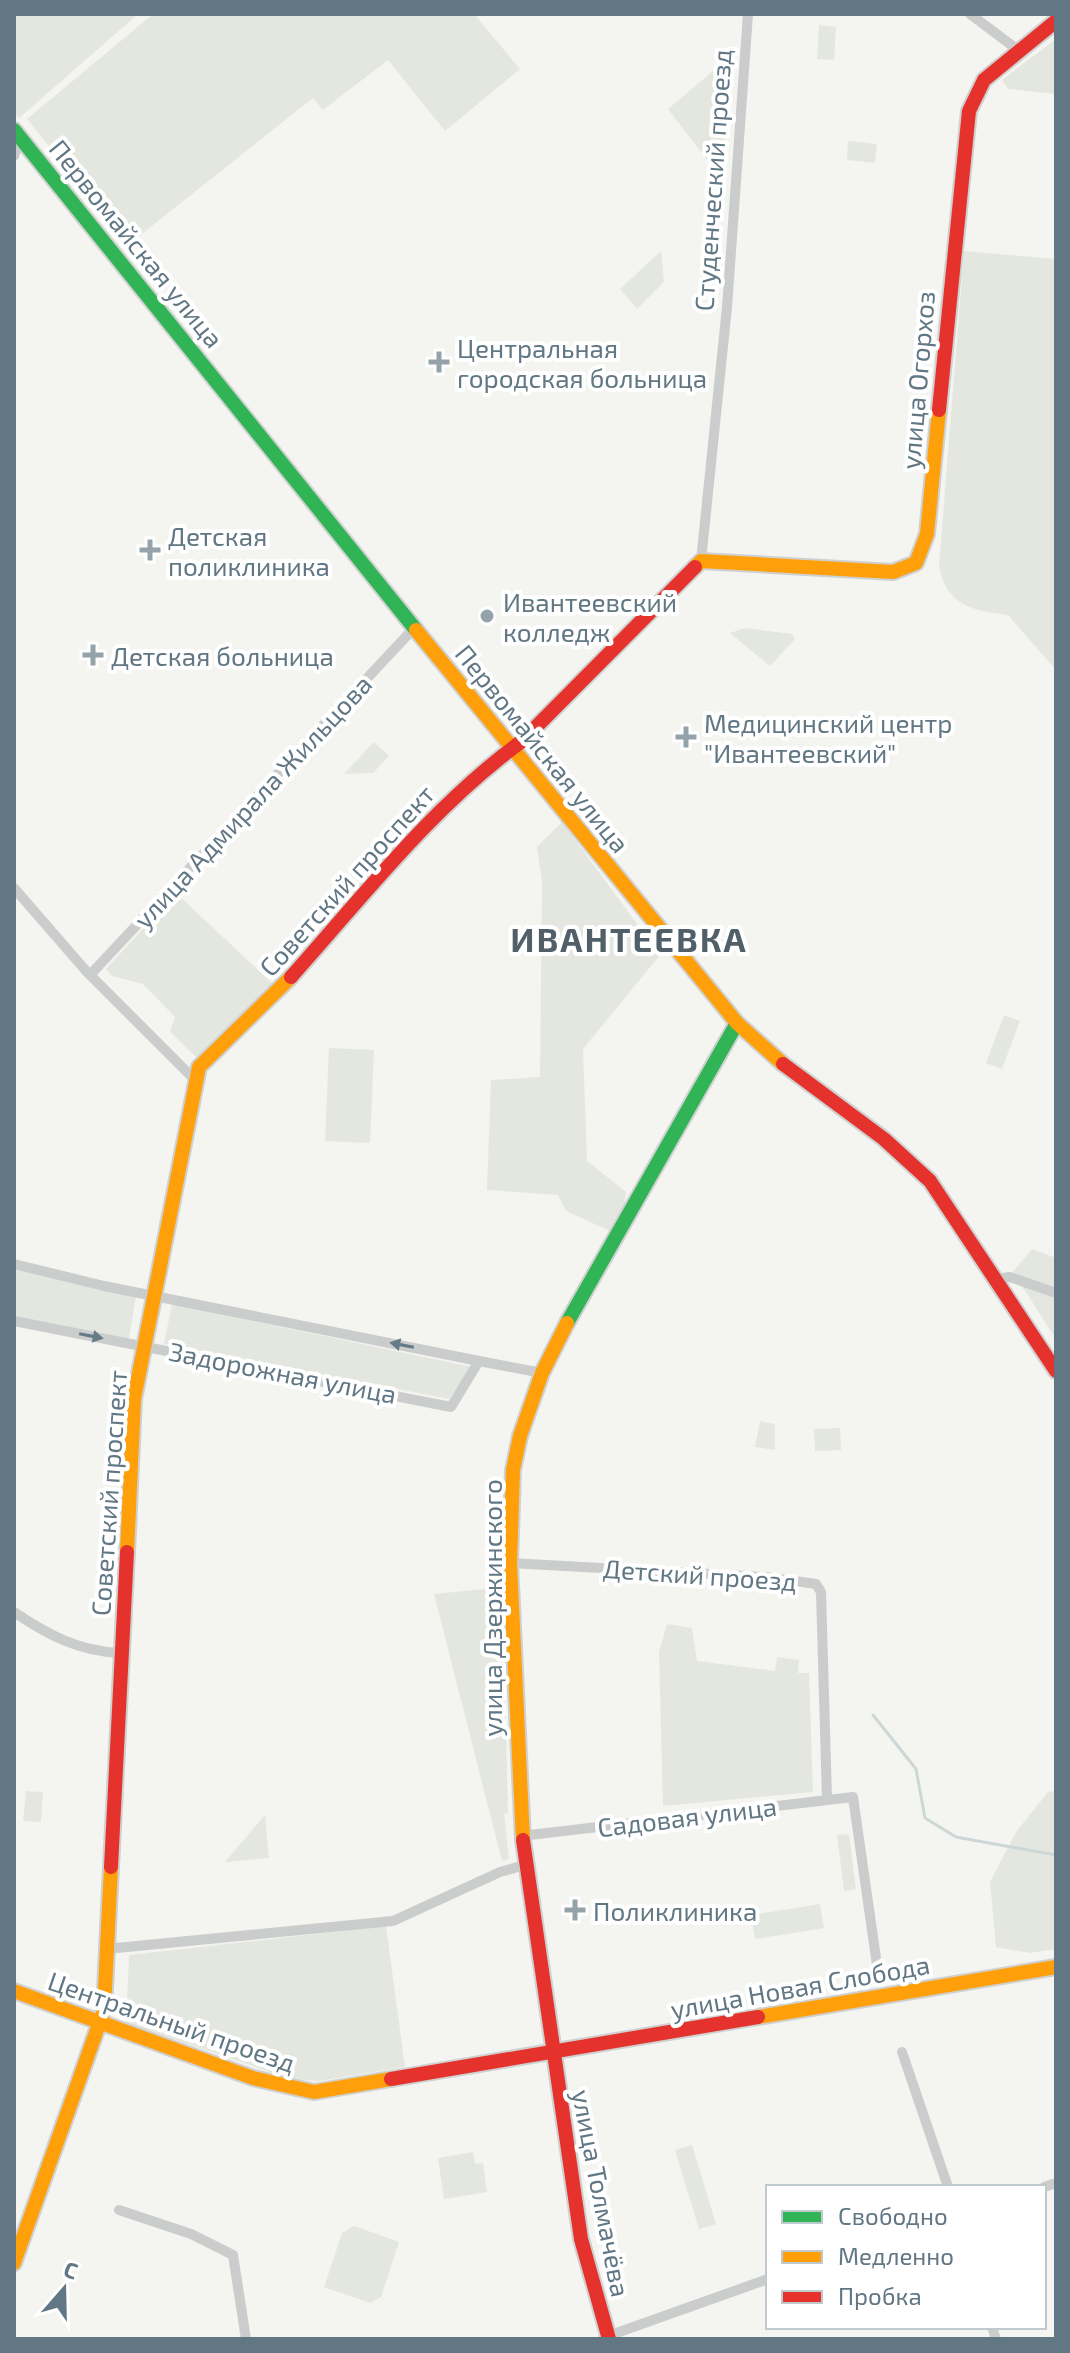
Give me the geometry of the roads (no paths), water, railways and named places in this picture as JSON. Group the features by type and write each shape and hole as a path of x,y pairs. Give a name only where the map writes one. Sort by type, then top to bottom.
{"street":[{"name":"Студенческий проезд","path":"701,561 727,307 748,14"},
{"path":"970,14 1018,50"},
{"name":"улица Огорхоз","path":"701,561 893,572 916,563 927,534 945,322 969,111 984,80 1056,21"},
{"path":"14,156 17,134"},
{"name":"Первомайская улица","path":"17,134 510,749 737,1023 782,1066 925,1175 1056,1371"},
{"path":"510,749 522,741 701,561"},
{"name":"улица Адмирала Жильцова","path":"90,975 414,628"},
{"name":"Советский проспект","path":"14,2263 101,2023 134,1399 180,1170 194,1079 199,1067 285,984 454,797 490,762 510,749"},
{"path":"14,888 90,975 194,1079"},
{"name":"улица Дзержинского","path":"553,2054 521,1836 510,1563 515,1450 542,1373 737,1023"},
{"name":"Задорожная улица","path":"14,1264 542,1373"},
{"path":"996,1279 1010,1277 1056,1293"},
{"name":"Задорожная улица","path":"14,1321 451,1407 479,1361"},
{"name":"Детский проезд","path":"510,1563 766,1577 816,1584 821,1592 827,1799"},
{"path":"14,1612 61,1642 101,1652 120,1653"},
{"name":"Садовая улица","path":"521,1836 853,1797 878,1972"},
{"name":"Центральный проезд","path":"106,1949 393,1921 500,1872 525,1865"},
{"name":"улица Новая Слобода","path":"553,2054 1056,1967"},
{"name":"Центральный проезд","path":"14,1991 253,2078 314,2092 553,2054"},
{"path":"902,2052 947,2185"},
{"name":"улица Толмачёва","path":"553,2054 581,2239 608,2338"},
{"path":"119,2210 191,2234 233,2255 246,2339"},
{"path":"608,2338 766,2280"}],"waterway":[{"path":"873,1715 916,1769 925,1818 956,1837 1056,1855"}],"place":[{"name":"Центральная городская больница","path":"439,362"},
{"name":"Детская поликлиника","path":"150,550"},
{"name":"Ивантеевский колледж","path":"487,616"},
{"name":"Детская больница","path":"93,655"},
{"name":"Медицинский центр \"Ивантеевский\"","path":"686,737"},
{"name":"Поликлиника","path":"575,1910"}],"district":[{"name":"ИВАНТЕЕВКА","path":"629,938"}]}
